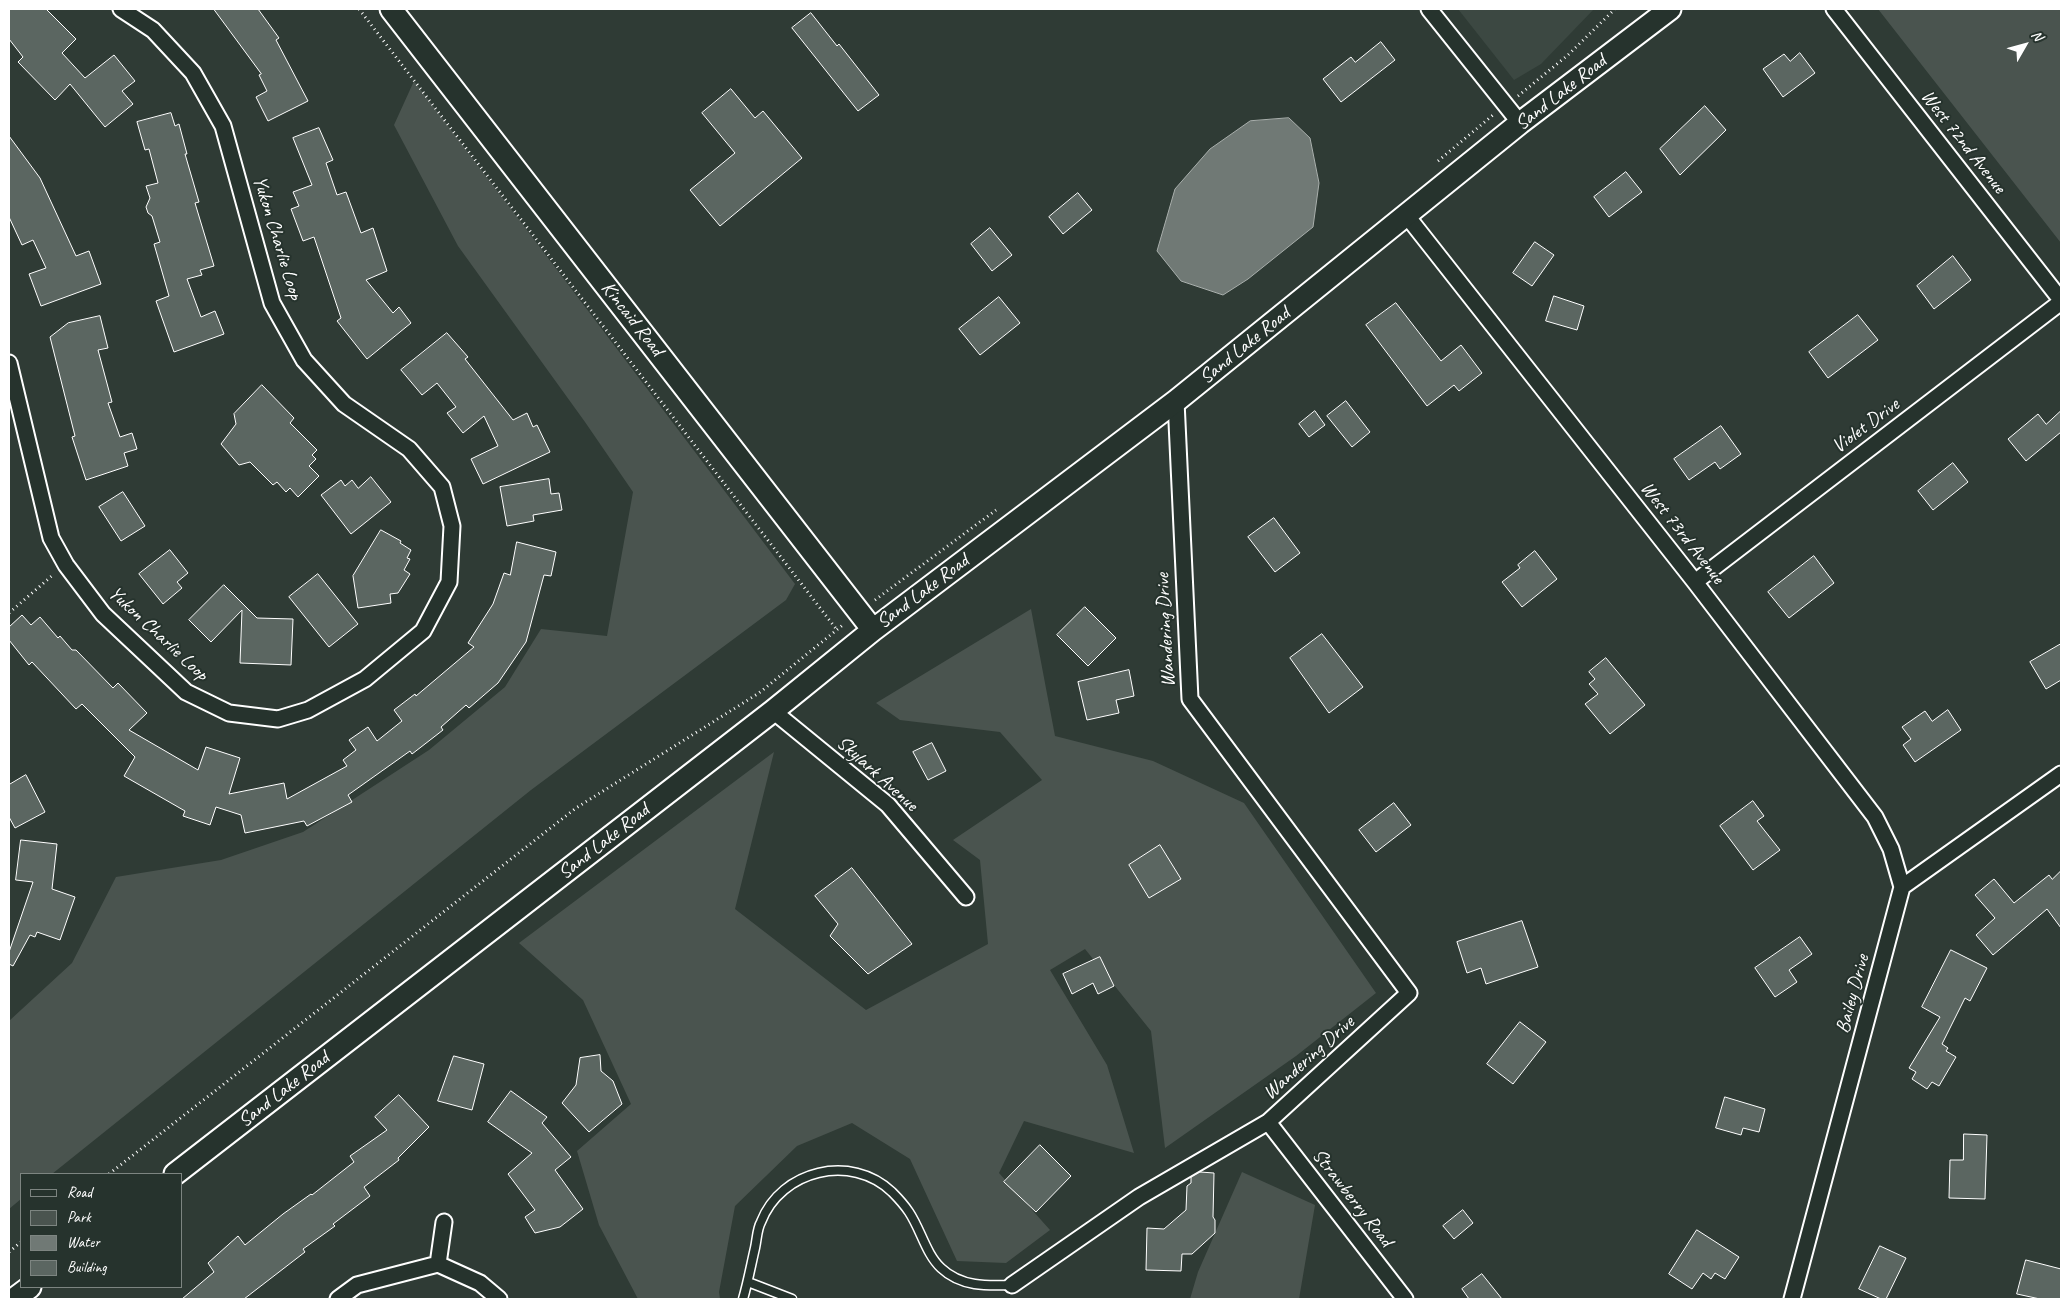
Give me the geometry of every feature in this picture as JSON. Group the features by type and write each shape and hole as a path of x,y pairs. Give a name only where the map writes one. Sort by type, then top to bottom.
{"main road":[{"name":"Kincaid Road","path":"391,9 873,630"},
{"name":"Sand Lake Road","path":"177,1173 773,711 873,630 1176,401 1520,123 1670,9"},
{"path":"14,1299 29,1288"}],"street":[{"name":"Yukon Charlie Loop","path":"9,363 51,538 66,564 103,614 186,692 229,713 278,719 308,710 365,679 423,631 448,582 452,526 442,487 409,449 344,404 304,360 272,303 223,126 192,72 153,30 121,9"},
{"path":"1429,9 1504,106 1520,123"},
{"name":"West 72nd Avenue","path":"1834,9 2061,301"},
{"name":"West 73rd Avenue","path":"1407,216 1695,582 1875,817 1891,849 1902,887"},
{"name":"Violet Drive","path":"1695,582 2061,301"},
{"name":"Wandering Drive","path":"1012,1285 1139,1197 1268,1122 1409,993 1190,699 1176,401"},
{"name":"Skylark Avenue","path":"773,711 888,804 966,897"},
{"path":"1902,887 2061,774"},
{"name":"Bailey Drive","path":"1792,1299 1902,887"},
{"name":"Strawberry Road","path":"1268,1122 1405,1299"},
{"path":"438,1264 444,1222"},
{"path":"338,1299 357,1285 438,1264 480,1283 500,1299"}],"lane":[{"name":"Wandering Drive","path":"743,1299 760,1222 774,1198 798,1179 835,1169 867,1176 891,1191 909,1212 940,1268 961,1282 985,1286 1012,1285"},
{"path":"748,1282 792,1299"}],"path":[{"path":"359,9 837,630"},
{"path":"1436,162 1504,106 1528,89 1615,9"},
{"path":"109,1173 576,808 759,693 859,612 998,508"},
{"path":"9,613 66,564"},
{"path":"9,1252 20,1243"}],"shaded area":[{"path":"1458,9 1594,9 1541,64 1514,80"}],"green space":[{"path":"1878,9 2061,9 2061,243"},
{"path":"414,81 795,584 786,600 531,790 53,1173 20,1173 20,1200 9,1209 9,1021 72,963 116,877 221,860 303,832 429,750 505,687 541,629 607,636 633,492 458,246 394,125"},
{"path":"1031,609 1055,736 1153,761 1244,803 1376,993 1296,1056 1165,1148 1151,1031 1085,949 1050,970 1107,1065 1134,1153 1024,1121 999,1173 1050,1230 1006,1263 957,1261 910,1159 852,1123 797,1146 735,1206 719,1292 720,1299 638,1299 599,1225 577,1151 631,1104 583,1000 519,943 774,752 735,909 866,1010 988,944 980,860 953,840 1042,780 1000,732 900,720 876,703"},
{"path":"1242,1172 1315,1205 1299,1299 1190,1299 1198,1272"}],"water":[{"path":"1289,118 1310,138 1319,183 1313,227 1248,279 1223,295 1181,281 1157,251 1175,189 1210,149 1250,121"}],"building":[{"path":"9,9 46,9 76,39 62,53 85,78 114,55 135,81 122,91 133,104 105,127 70,84 55,100 18,62 23,57 9,39"},
{"path":"214,9 258,9 279,38 276,40 308,101 268,121 256,97 267,91 259,75 261,74"},
{"path":"811,13 837,46 839,44 879,95 858,111 792,28"},
{"path":"1381,42 1395,60 1341,102 1323,79 1351,57 1355,62"},
{"path":"1800,53 1815,73 1783,97 1763,69 1784,54 1790,61"},
{"path":"731,89 755,118 763,111 802,158 720,226 690,190 735,153 702,113"},
{"path":"1705,106 1726,130 1680,175 1660,149"},
{"path":"171,113 175,126 179,124 187,154 185,154 199,202 195,203 214,266 200,270 202,275 187,279 201,317 215,311 224,334 174,352 156,301 169,296 154,244 160,242 152,216 148,213 146,207 150,198 146,186 158,183 149,149 145,150 137,122"},
{"path":"319,128 333,160 326,163 337,195 346,192 361,233 373,228 387,271 366,280 393,313 399,307 411,323 367,359 337,321 341,318 314,237 303,241 291,209 299,206 293,192 312,185 293,138"},
{"path":"9,136 40,178 76,256 89,251 101,284 41,306 29,274 46,268 33,240 22,245 9,217"},
{"path":"1626,172 1642,192 1609,217 1594,197"},
{"path":"1078,193 1092,210 1063,234 1049,217"},
{"path":"990,228 1012,255 992,271 971,244"},
{"path":"1535,242 1554,255 1532,286 1513,273"},
{"path":"1953,256 1971,280 1934,309 1917,286"},
{"path":"1554,296 1584,306 1577,330 1546,321"},
{"path":"999,297 1020,323 980,355 959,329"},
{"path":"1396,303 1441,361 1461,345 1482,373 1459,391 1454,385 1427,406 1366,325"},
{"path":"1858,315 1878,340 1828,378 1809,352"},
{"path":"100,316 108,348 98,350 112,402 108,403 120,437 132,433 137,449 124,453 128,466 86,480 72,437 75,436 50,337 68,323"},
{"path":"447,333 468,357 465,359 513,420 527,413 533,427 537,425 550,452 483,484 471,459 498,446 484,416 463,433 447,413 456,407 437,383 422,395 401,370"},
{"path":"262,385 294,418 290,423 317,450 312,455 316,459 309,466 319,476 298,497 290,488 286,492 277,482 273,485 250,462 239,465 221,444 236,424 234,414"},
{"path":"1346,401 1370,432 1352,447 1327,416"},
{"path":"1315,411 1325,425 1309,437 1299,424"},
{"path":"2061,411 2061,432 2026,461 2008,439 2038,414 2046,424"},
{"path":"1721,426 1741,454 1720,469 1715,462 1689,480 1674,459"},
{"path":"1953,463 1968,482 1933,510 1918,491"},
{"path":"371,477 391,502 351,534 321,495 341,480 345,486 352,480 358,488"},
{"path":"549,479 551,494 559,493 562,510 533,515 534,521 507,526 500,487"},
{"path":"123,492 145,526 121,541 99,507"},
{"path":"1274,518 1300,553 1275,572 1248,537"},
{"path":"381,530 401,541 400,543 411,550 407,558 410,559 404,570 410,574 398,593 390,594 391,603 358,608 353,576"},
{"path":"517,542 556,552 551,576 544,575 526,642 498,683 469,708 466,705 441,727 443,730 412,754 410,751 348,795 352,802 307,826 304,821 245,833 241,815 216,807 210,825 183,816 185,811 124,776 135,757 82,704 76,709 32,662 29,665 9,640 9,627 22,615 31,625 40,617 58,638 60,636 72,650 76,650 113,688 118,683 147,713 129,730 198,770 206,747 240,758 229,794 284,783 287,799 347,766 343,760 356,750 349,740 368,727 377,741 402,721 394,710 415,694 416,696 474,647 468,643 493,604 504,573 510,575"},
{"path":"170,550 188,573 177,582 182,588 163,604 139,574"},
{"path":"1535,551 1557,579 1522,607 1502,582 1520,568 1518,565"},
{"path":"1814,556 1834,583 1789,618 1768,592"},
{"path":"318,574 358,624 329,647 289,597"},
{"path":"224,585 257,618 293,619 291,665 240,663 242,610 211,642 189,620"},
{"path":"1085,607 1116,638 1088,666 1057,635"},
{"path":"1322,634 1363,687 1329,713 1290,658"},
{"path":"2061,644 2061,680 2046,689 2030,662"},
{"path":"1606,658 1645,705 1610,734 1585,704 1598,694 1589,684 1595,679 1589,672"},
{"path":"1129,670 1134,696 1116,700 1119,713 1087,720 1078,682"},
{"path":"1948,710 1961,730 1915,762 1903,745 1911,739 1902,727 1925,711 1932,721"},
{"path":"932,743 946,771 928,780 913,752"},
{"path":"26,775 45,812 15,828 9,817 9,785"},
{"path":"1753,801 1764,816 1757,821 1780,850 1753,870 1720,826"},
{"path":"1394,803 1411,825 1376,852 1359,830"},
{"path":"21,840 57,844 52,889 75,897 60,940 37,932 35,937 30,935 13,966 9,964 9,952 33,882 16,880"},
{"path":"1160,845 1181,879 1149,898 1129,865"},
{"path":"852,868 912,944 868,974 830,936 838,924 815,896"},
{"path":"2061,871 2061,928 2047,909 1993,955 1976,935 1995,918 1975,895 1994,879 2014,903 2049,875 2052,879"},
{"path":"1522,921 1538,967 1486,984 1481,968 1467,973 1457,942"},
{"path":"1800,937 1812,954 1789,970 1797,982 1775,997 1755,968"},
{"path":"1951,950 1987,968 1970,1001 1965,998 1942,1044 1948,1048 1946,1051 1956,1057 1939,1086 1932,1082 1927,1089 1912,1079 1916,1072 1909,1068 1940,1017 1922,1007"},
{"path":"1100,957 1114,986 1098,994 1093,983 1072,994 1063,974"},
{"path":"1520,1022 1546,1042 1513,1084 1487,1064"},
{"path":"600,1055 601,1071 613,1081 622,1104 589,1132 562,1103 576,1085 580,1058"},
{"path":"454,1056 484,1064 472,1110 438,1101"},
{"path":"511,1091 547,1117 542,1123 571,1157 555,1170 583,1209 560,1227 535,1233 525,1217 535,1210 508,1174 532,1153 488,1122"},
{"path":"399,1095 429,1127 398,1158 399,1160 364,1187 370,1196 333,1224 335,1226 303,1249 305,1252 244,1299 182,1299 214,1272 208,1263 238,1236 245,1245 283,1214 312,1195 354,1162 350,1156 387,1130 375,1117"},
{"path":"1725,1097 1765,1109 1759,1132 1743,1128 1741,1135 1716,1128"},
{"path":"1964,1134 1987,1135 1985,1199 1949,1198 1950,1160 1963,1160"},
{"path":"1040,1145 1071,1176 1036,1212 1004,1182"},
{"path":"1200,1172 1214,1173 1213,1217 1215,1220 1215,1233 1192,1254 1182,1254 1181,1271 1146,1270 1147,1228 1164,1229 1186,1210 1187,1186 1191,1183 1191,1177"},
{"path":"1463,1210 1473,1223 1454,1239 1443,1226"},
{"path":"1697,1230 1739,1257 1725,1279 1715,1273 1711,1279 1703,1273 1692,1289 1669,1274"},
{"path":"1880,1246 1906,1258 1886,1299 1881,1299 1859,1289"},
{"path":"2026,1260 2061,1269 2061,1299 2040,1299 2017,1294"},
{"path":"1482,1274 1502,1299 1469,1299 1462,1289"}]}
